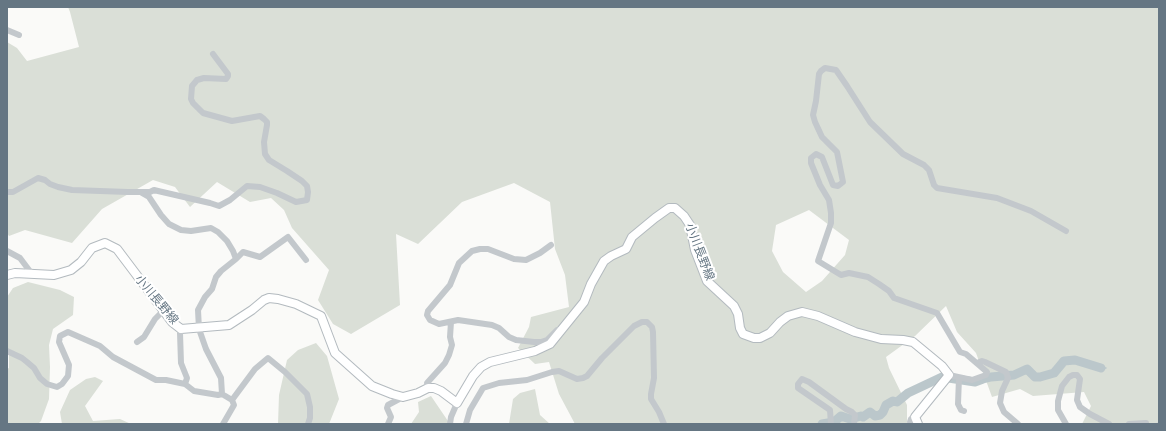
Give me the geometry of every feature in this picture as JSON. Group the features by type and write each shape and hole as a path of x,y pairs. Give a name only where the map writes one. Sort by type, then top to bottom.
{"main road":[{"name":"小川長野線","path":"457,403 473,376 481,367 490,362 518,356 550,344 584,302 591,284 604,261 626,249 632,238 654,218 669,208 675,208 684,216 690,225 695,250 707,281 734,306 738,314 740,328 743,334 754,338 760,338 770,333 788,316 802,312 818,316 855,332 881,340 903,340 913,342 942,366 949,375"},
{"name":"小川長野線","path":"7,275 15,273 54,275 70,270 81,262 92,248 105,243 117,249 163,311 172,322 181,329 229,326 264,300 270,298 296,304 321,316 335,353 349,367 372,386 403,397"},
{"path":"915,422 949,375"},
{"path":"403,397 418,393 428,388 434,388 441,391 457,403"}],"street":[{"path":"7,30 19,35"},
{"path":"7,192 13,192 38,178 45,180 53,186 72,190 150,192 154,190 220,206 247,186 254,186 277,193 296,202 307,200 307,186 302,181 269,160 265,154 264,142 267,122 264,119 260,116 232,121 203,113 193,103 191,99 192,86 197,80 204,78 226,79 228,76 213,54"},
{"path":"949,375 972,380 986,375 988,372 966,354 960,352 937,313 894,298 889,291 880,284 868,278 849,273 841,275 818,261 831,223 831,213 829,200 810,163 811,158 816,154 822,157 833,185 838,186 843,182 837,152 822,137 812,115 816,101 819,74 821,71 825,68 836,70 870,122 903,154 924,164 929,170 936,188 997,198 1031,211 1066,231"},
{"path":"142,192 149,197 161,216 174,227 191,231 211,228 218,232 227,241 236,259"},
{"path":"222,394 221,378 206,349 199,329 198,310 204,297 212,289 216,277 243,252 260,256 288,237 306,260"},
{"path":"551,245 540,253 526,260 514,259 488,249 472,251 459,263 450,285 428,311 427,315 430,320 439,324 458,320 492,325 516,340 541,342 546,340 557,330 561,330"},
{"path":"7,251 20,258 32,274"},
{"path":"137,342 144,337 155,319 163,311"},
{"path":"428,388 427,383 445,363 449,355 452,345 450,337 451,322"},
{"path":"466,424 470,410 483,388 498,383 528,380 559,371 577,379 583,378 587,376 602,358 634,326 647,322 652,327 653,332 654,370 651,399 664,424"},
{"path":"181,329 181,363 186,378 185,384"},
{"path":"8,352 22,358 27,362 44,382 51,386 57,387 62,384 68,376 69,365 59,342 60,336 68,332 100,346 113,357 156,380 166,380 185,384 194,391 218,395 222,394 232,400 234,405 223,424"},
{"path":"232,400 255,370 268,358 285,372 307,394 310,408 308,424"},
{"path":"977,363 982,361 1006,372 1008,378 1000,394 1000,403 1004,412 1018,424"},
{"path":"1066,424 1058,410 1058,401 1062,386 1069,377 1073,375 1077,375 1080,379 1077,400 1080,407 1109,424"},
{"path":"959,378 958,404 961,410 964,411"},
{"path":"831,424 830,410 798,388 798,384 802,379 809,382 852,412 855,415 854,424"},
{"path":"388,424 391,417 387,408 388,405 403,397"},
{"path":"450,424 451,416 457,403"},
{"path":"1128,424 1146,423"}],"shaded area":[{"path":"68,7 1159,7 1159,424 1082,424 1091,406 1084,392 1033,396 1020,389 992,397 976,353 957,332 946,306 915,336 886,357 889,368 907,405 907,424 575,424 559,394 549,362 535,364 518,348 529,327 531,317 569,307 565,275 555,249 550,202 514,183 462,202 418,244 396,234 400,305 351,334 333,324 318,300 329,270 292,228 284,210 271,198 250,202 217,182 190,207 175,187 153,180 102,209 72,243 25,230 9,236 7,233 7,42 17,48 27,61 79,47","holes":["809,210 849,240 845,255 822,281 806,292 783,272 772,251 776,225"]},
{"path":"28,282 60,290 74,297 73,315 53,329 49,345 49,399 41,421 38,424 7,424 7,369 9,368 9,352 7,348 7,297 13,288"},
{"path":"316,343 327,356 339,399 329,424 278,424 279,395 287,360 298,350"},
{"path":"95,377 103,381 85,406 93,421 120,419 131,424 62,424 60,412 70,390 86,379"},
{"path":"535,389 540,415 550,424 509,424 513,399 520,393"},
{"path":"431,396 450,424 411,424 419,412 418,402"}],"waterway":[{"path":"822,424 834,422 841,416 850,419 861,416 863,417 870,412 875,416 880,415 886,405 893,401 897,402 908,393 942,377 975,382 991,377 1014,375 1027,369 1035,377 1040,377 1054,373 1064,361 1075,360 1101,368"},
{"path":"1101,368 1106,368"}]}
